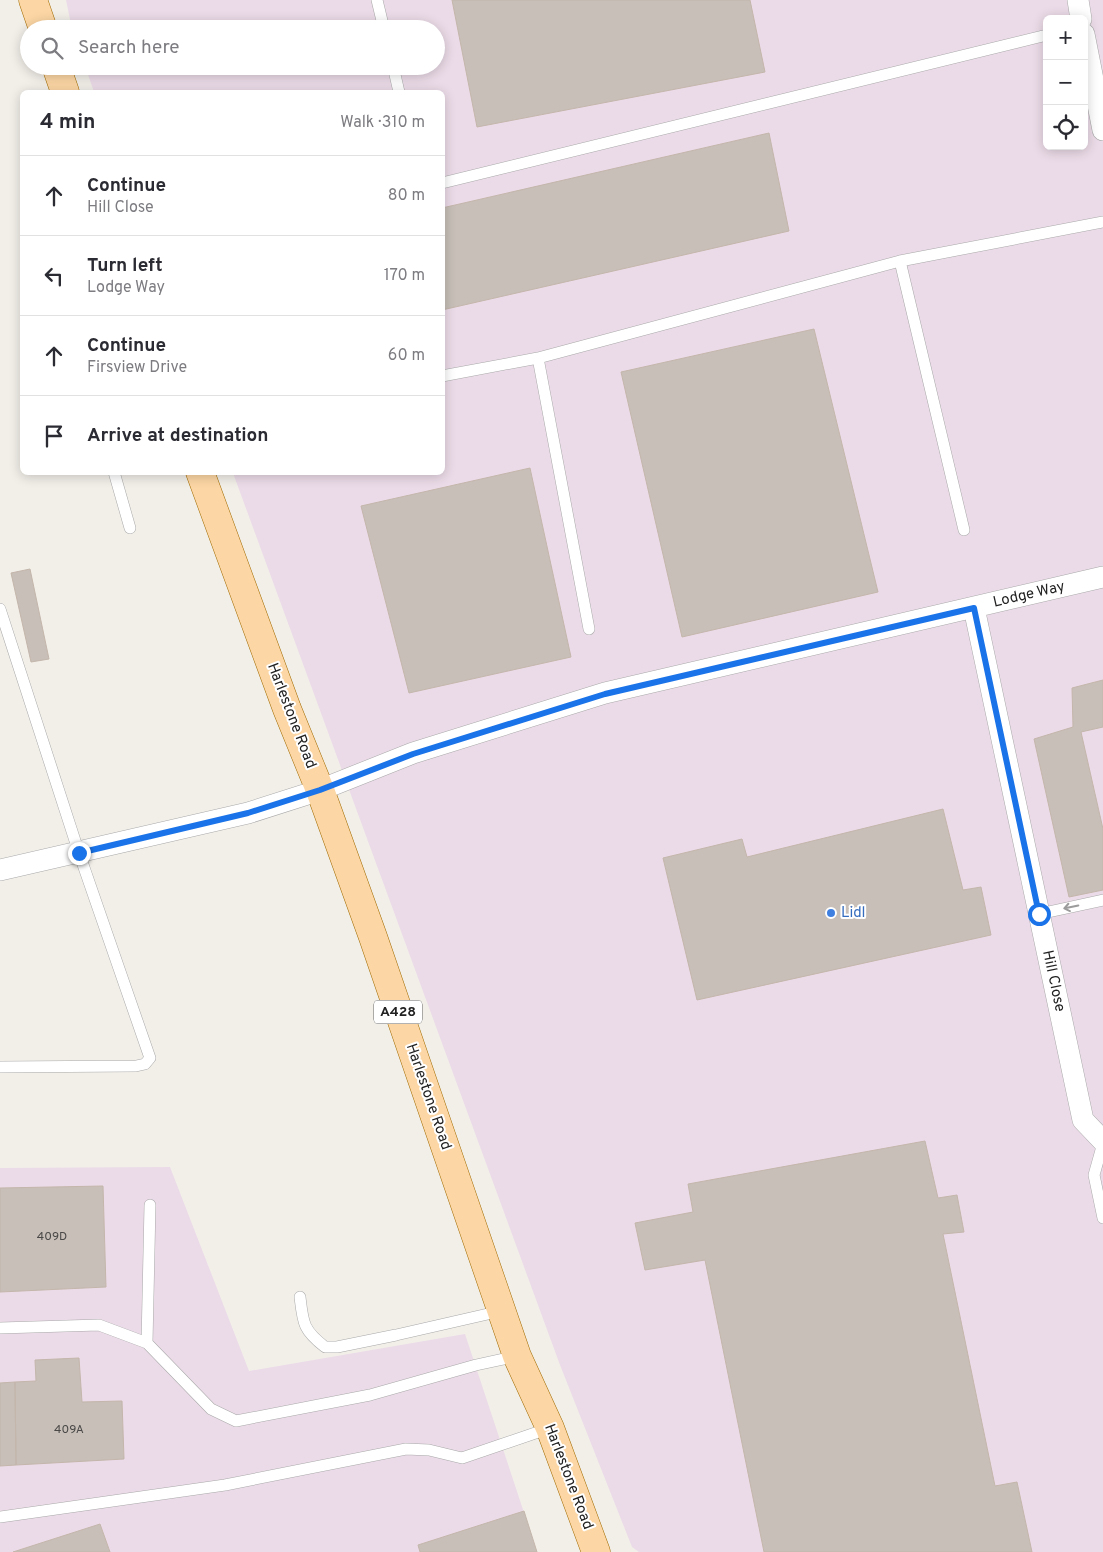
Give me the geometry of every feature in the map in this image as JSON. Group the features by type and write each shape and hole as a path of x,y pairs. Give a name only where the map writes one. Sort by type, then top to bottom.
{"main road":[{"path":"33,0 40,20"},
{"path":"59,75 64,90"},
{"name":"Harlestone Road","path":"201,475 373,936 517,1356 550,1428 596,1552"}],"street":[{"path":"1078,0 1080,15"},
{"path":"1088,54 1103,130"},
{"name":"Lodge Way","path":"0,870 248,813 320,790 413,754 605,694 1103,577"},
{"name":"Hill Close","path":"974,608 1083,1120 1103,1142"}],"lane":[{"path":"376,0 382,20"},
{"path":"445,182 1043,36"},
{"path":"395,75 399,90"},
{"path":"445,375 538,358 900,261 1103,222"},
{"path":"900,261 964,530"},
{"path":"538,358 589,629"},
{"path":"115,475 130,528"},
{"path":"0,609 79,853 150,1058 146,1064 136,1066 0,1067"},
{"path":"1039,914 1103,900"},
{"path":"1103,1142 1094,1175 1103,1218"},
{"path":"147,1343 150,1205"},
{"path":"300,1297 303,1323 308,1332 325,1347 337,1347 396,1335 501,1311"},
{"path":"0,1328 99,1325 147,1343 211,1409 236,1421 370,1395 476,1365 517,1356"},
{"path":"0,1517 225,1484 406,1449 429,1450 462,1458 550,1428"}],"shaded area":[{"path":"66,0 1103,0 1103,1552 639,1552 632,1547 560,1365 234,475 445,475 445,90 93,90 88,75 445,75 445,20 70,20"},
{"path":"170,1167 249,1371 465,1334 537,1552 0,1552 0,1168"}],"building":[{"path":"452,0 750,0 765,72 477,127"},
{"path":"769,133 789,231 445,309 445,207"},
{"path":"814,329 878,592 682,637 621,372"},
{"path":"530,468 571,657 409,693 361,506"},
{"path":"30,569 49,659 31,662 11,573"},
{"path":"1103,680 1103,727 1081,732 1103,829 1103,890 1069,897 1034,739 1073,727 1072,688"},
{"name":"Lidl","path":"943,809 963,890 981,887 991,935 697,1000 663,858 742,839 747,857"},
{"path":"925,1141 938,1198 957,1195 964,1232 943,1234 995,1486 1017,1482 1032,1552 764,1552 705,1260 645,1270 635,1223 693,1212 688,1184"},
{"path":"103,1186 106,1287 0,1292 0,1188"},
{"path":"79,1358 82,1402 122,1401 124,1459 16,1465 15,1382 36,1381 35,1360"},
{"path":"15,1382 16,1465 0,1466 0,1383"},
{"path":"524,1511 537,1552 420,1552 418,1545"},
{"path":"100,1524 110,1552 13,1552"}],"place":[{"name":"Lidl","path":"831,913"}],"route":[{"path":"79,853 248,813 320,790 413,754 605,694 974,608 1039,914"}]}
